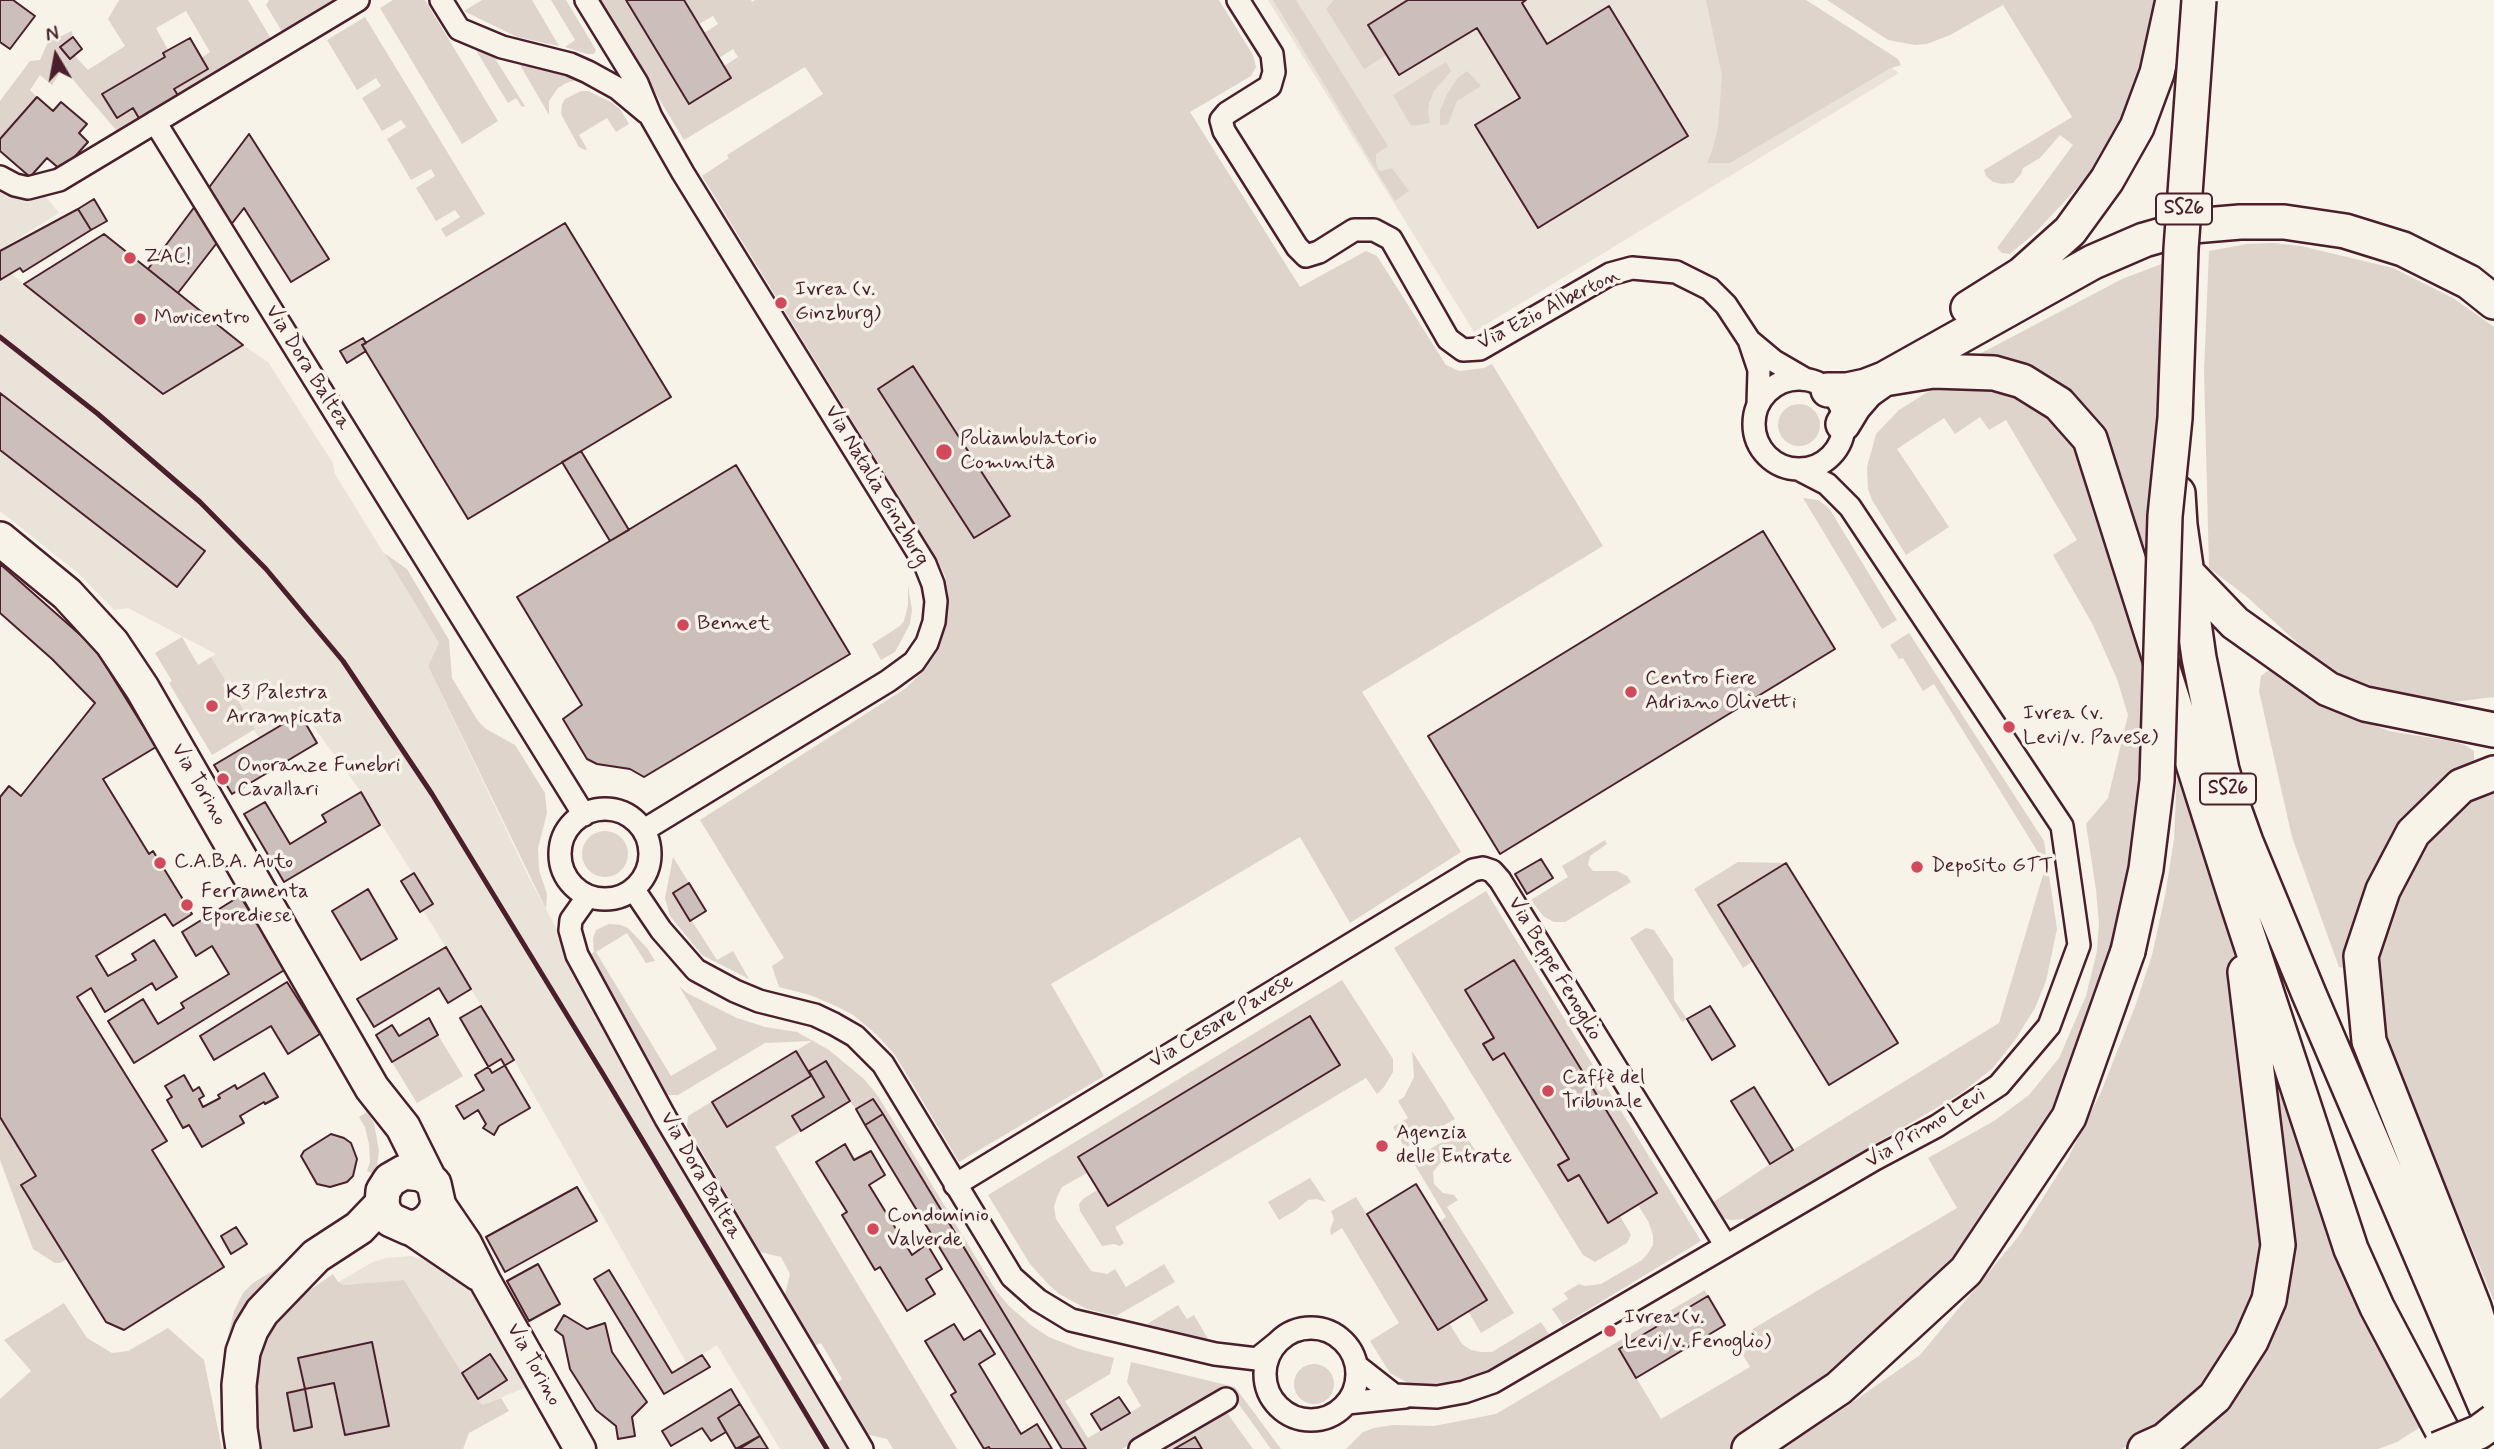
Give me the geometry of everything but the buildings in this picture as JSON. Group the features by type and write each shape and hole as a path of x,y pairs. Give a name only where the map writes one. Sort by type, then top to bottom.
{"main road":[{"path":"1884,379 1925,339 1948,321 2022,274 2070,230 2107,180 2137,127 2157,73 2172,0"},
{"name":"SS26","path":"2199,0 2181,249 2175,418 2180,525 2186,572 2199,658 2222,770 2246,842 2494,1424"},
{"path":"1840,435 1854,406 1867,391 1884,379 2094,262 2144,240 2193,226 2284,222 2345,231 2403,249 2469,282 2494,302"},
{"path":"1816,385 1847,390 1884,379 1933,371 1994,373 2022,381 2059,404 2090,439 2235,897 2351,1250 2377,1307 2452,1449"},
{"path":"1749,1449 1839,1388 1966,1271 2069,1117 2128,951 2146,869 2157,781 2165,516 2175,418"},
{"name":"Via Torino","path":"0,539 83,610 112,643 142,688 378,1098 398,1120 433,1191"},
{"path":"2186,572 2235,623 2328,689 2365,704 2494,730"},
{"path":"2398,711 2477,709 2494,705"},
{"path":"2494,773 2461,786 2413,833 2383,890 2361,956 2369,1041 2474,1307 2494,1371"},
{"path":"2145,1449 2165,1440 2216,1397 2251,1341 2269,1300 2278,1245 2235,897"},
{"name":"Via Torino","path":"378,1098 386,1135 385,1213 391,1220 409,1227"},
{"path":"243,1449 239,1385 243,1352 251,1330 262,1312 316,1256 359,1228 404,1172 421,1174 433,1191 435,1212 429,1220 420,1226 409,1227 345,1252 296,1278"},
{"path":"2438,1449 2494,1424"}],"street":[{"path":"0,177 15,186 29,188 59,180 358,0"},
{"name":"Via Natalia Ginzburg","path":"441,0 459,29 502,47 570,64 588,72 617,88 651,117"},
{"name":"Via Natalia Ginzburg","path":"586,0 637,83 651,117 690,184 925,564 933,583 936,601 934,622 927,643 914,662 888,681 644,830"},
{"name":"Via Ezio Alberton","path":"1238,0 1272,54 1274,72 1270,86 1227,113 1221,120 1224,131 1306,257 1354,230 1374,230 1391,239 1448,339 1463,350 1480,349 1610,274 1632,268 1676,272 1710,289 1726,305 1749,340 1759,370 1758,405"},
{"name":"Via Dora Baltea","path":"155,122 584,815"},
{"path":"1749,340 1774,361 1816,385 1836,399 1840,435 1821,463 1798,469 1784,466 1771,459 1760,448 1755,435 1754,420 1758,405 1772,388 1793,379 1816,385"},
{"name":"Via Primo Levi","path":"1840,435 1837,472 1850,508"},
{"name":"Via Primo Levi","path":"1357,1366 1394,1395 1437,1397 1464,1392 1493,1381 1937,1126 1999,1085 2049,1026 2079,945 2062,826 1850,508 1827,484 1798,469"},
{"path":"603,809 615,810 633,818 644,830 651,859 645,877 634,890 617,898 602,900 588,896 568,881 560,859 565,835 574,822 584,815 603,809"},
{"name":"Via Cesare Pavese","path":"955,1185 1474,870 1483,868 1492,871"},
{"name":"Via Beppe Fenoglio","path":"1492,871 1726,1246"},
{"path":"634,890 662,930 696,970 759,1001 815,1014 855,1036 883,1064 1012,1277 1038,1300 1071,1320 1215,1354 1257,1359 1285,1335 1298,1329 1323,1329 1345,1342 1353,1353 1357,1366 1356,1386 1348,1403 1335,1414 1322,1419 1297,1418 1286,1413 1275,1403 1265,1381 1268,1358 1278,1342"},
{"name":"Via Dora Baltea","path":"588,896 571,920 570,930 577,956 666,1119 862,1449"},
{"name":"Via Torino","path":"433,1191 466,1243 580,1449"},
{"name":"Via Torino","path":"409,1227 485,1281"},
{"path":"1215,1354 1265,1381"},
{"name":"Via Primo Levi","path":"1348,1403 1414,1396"},
{"path":"1140,1449 1226,1399"}],"shaded area":[{"path":"119,0 248,0 273,42 180,100 174,89 208,70 201,58 210,52 186,11 156,28 168,50 163,53 165,57 103,94 117,118 133,108 143,124 122,137 63,68 52,85 40,75 30,90 37,97 0,139 0,101 30,61 40,60 48,42 72,31 73,37 60,47 69,59 74,55 88,70 125,46 108,19"},
{"path":"269,0 341,0 284,35 266,5"},
{"path":"393,0 425,0 498,121 462,144 380,8"},
{"path":"482,0 532,0 559,46 517,37 464,11"},
{"path":"551,0 566,0 596,50 594,54 565,47 575,40"},
{"path":"599,0 626,0 731,78 724,66 738,57 733,49 719,58 704,33 718,24 713,16 699,24 684,0 1219,0 1253,55 1256,67 1251,76 1190,112 1300,287 1366,251 1377,256 1446,365 1459,371 1484,368 1492,364 1603,546 1362,692 1461,852 1350,923 1300,837 1051,984 1104,1076 959,1162 895,1055 876,1034 853,1015 838,1007 810,995 779,987 772,966 784,958 700,820 906,688 926,668 936,653 946,625 948,591 938,561 702,176 729,158 727,155 823,94 805,67 684,140"},
{"path":"1268,0 1795,0 1899,73 1474,332"},
{"path":"1273,0 1296,0 1388,146 1376,154 1378,170 1392,168 1409,191 1395,201"},
{"path":"1334,0 1408,0 1368,25 1386,55 1364,69 1326,9"},
{"path":"1706,0 1806,0 1898,59 1901,65 1889,69 1730,163 1707,163 1718,128 1722,76"},
{"path":"1827,0 2158,0 2125,118 2085,179 2036,232 2010,254 2002,253 1997,248 2073,145 2060,135 2040,158 2023,168 2013,183 1993,182 1986,176 1984,170 2072,117 2003,5 1950,35 1927,44 1915,45 1888,40"},
{"path":"365,17 485,214 446,237 441,229 460,217 455,210 436,221 416,188 435,176 431,169 411,180 387,139 406,127 401,120 382,131 362,98 381,86 376,78 357,90 327,40"},
{"path":"474,47 487,49 494,57 525,106 522,107 516,98 508,103"},
{"path":"516,58 586,78 558,88 549,101 549,115"},
{"path":"1446,62 1451,71 1434,91 1429,103 1430,123 1411,126 1393,95"},
{"path":"1467,71 1481,86 1457,101 1448,124 1440,125 1440,111 1447,94 1458,78"},
{"path":"581,91 588,91 611,102 620,109 629,124 616,132 607,118 579,135 587,149 585,150 579,147 561,114 565,99"},
{"path":"0,188 21,200 29,200 42,192 59,213 0,250"},
{"path":"2247,244 2301,246 2393,268 2453,298 2494,327 2494,697 2436,704 2405,701 2349,682 2325,668 2246,596 2209,568 2204,371 2209,251"},
{"path":"2177,258 2157,597 2103,449 1970,359 2122,279"},
{"path":"0,265 162,394 243,345 268,362 333,463 335,474 439,643 428,666 529,878 850,1449 780,1449 717,1345 687,1364 514,1060 423,910 432,904 361,792 303,712 259,738 211,657 216,654 128,608 114,610 79,574 0,511"},
{"path":"1968,384 2029,398 2079,444 2151,655 2137,861 2078,1066 2038,1147 1955,1264 1849,1366 1778,1418 1729,1449 1346,1449 1363,1432 1374,1428 1393,1425 1434,1426 1496,1414 1705,1290 1708,1296 1619,1349 1661,1419 1750,1367 1734,1340 1957,1208 1928,1158 1994,1121 2029,1095 2059,1058 2086,996 2097,951 2099,923 2086,824 2108,798 2128,715 2117,679 2093,625 2053,555 2077,540 2006,420 1989,430 1980,417 1955,434 1944,418 1897,449 1949,527 1906,555 1872,500 1868,489 1867,467 1876,434 1899,410 1934,388"},
{"path":"1799,404 1814,410 1820,425 1814,440 1799,446 1784,440 1778,425 1784,410"},
{"path":"1803,498 1818,500 1829,508 1897,620 1882,629"},
{"path":"384,553 407,569 449,640 452,678 478,721 486,729 515,745 545,793 547,813 538,848 539,870 547,894 546,909 428,666 439,643"},
{"path":"908,585 912,610 910,624 895,652 881,660 872,644 904,621 908,605"},
{"path":"1909,633 2044,841 2057,929 2046,981 2035,1008 2015,1040 1993,1068 1960,1094 1747,1219 1723,1218 1709,1205 1770,1164 1999,1023 2046,865 1934,684 1923,691 1903,658 1899,659 1890,645"},
{"name":"K3 Palestra Arrampicata","path":"182,637 198,665 211,657 255,729 212,755 169,683 172,681 155,653"},
{"path":"2269,670 2281,671 2346,713 2365,722 2389,731 2450,741 2474,751 2474,760 2469,767 2440,782 2404,819 2388,843 2374,869 2362,904 2347,966 2343,968 2339,967 2292,837 2259,691 2261,676"},
{"path":"2178,749 2233,921 2265,1213 2256,1303 2209,1388 2142,1440 2121,1449 1776,1449 1837,1413 1920,1355 2018,1237 2067,1160 2101,1092 2136,1004 2152,955 2174,839"},
{"path":"2494,781 2494,1301 2390,1050 2381,1020 2377,979 2387,907 2435,821"},
{"path":"605,831 621,838 628,854 621,870 605,877 589,870 582,854 589,838"},
{"path":"1605,840 1607,844 1590,856 1588,865 1593,871 1617,871 1627,876 1631,882 1565,922 1554,922 1543,916 1531,900 1568,877 1562,866"},
{"path":"673,857 689,883 674,893 717,960 733,951 749,979 702,955 670,916 665,898"},
{"path":"1738,862 1786,863 1718,904 1753,961 1743,968 1694,889"},
{"path":"1486,891 1701,1241 1563,1325 1552,1309 1568,1299 1564,1293 1579,1284 1601,1284 1642,1260 1648,1253 1653,1245 1653,1235 1638,1205 1657,1193 1514,960 1466,990 1494,1038 1483,1045 1493,1060 1504,1053 1569,1159 1558,1166 1568,1181 1579,1175 1608,1223 1620,1216 1631,1235 1627,1243 1595,1262 1583,1255 1394,948"},
{"path":"609,924 628,928 655,961 646,963 627,933 596,952 671,1076 717,1049 679,986 687,993 737,1018 765,1027 797,1032 829,1050 864,1079 878,1096 995,1289 1008,1305 1049,1337 1079,1349 1114,1358 1110,1374 1065,1401 1088,1438 1141,1406 1127,1382 1131,1362 1235,1387 1281,1449 1271,1449 1227,1388 1122,1449 1086,1449 873,1099 856,1109 850,1102 775,1147 957,1449 893,1449 887,1439 866,1434 836,1383 842,1379 821,1343 814,1346 785,1294 790,1274 781,1257 760,1252 687,1126 688,1116 812,1041 765,1043 678,1095 667,1095 590,955 594,952 593,938 596,930"},
{"path":"1646,928 1654,930 1673,959 1674,1000 1687,1019 1682,1022 1630,938"},
{"path":"1342,980 1393,1059 1393,1072 1384,1087 1377,1094 1366,1078 1115,1227 1124,1243 1120,1246 1102,1246 1080,1211 1079,1204 1083,1199 1097,1190 1108,1206 1340,1065 1309,1016 1078,1157 1087,1173 1062,1187 1054,1207 1056,1219 1091,1271 1107,1274 1115,1269 1126,1287 1164,1264 1175,1282 1116,1316 1087,1309 1059,1294 1047,1283 1030,1264 988,1195"},
{"path":"2263,1026 2422,1426 2397,1442 2378,1449 2164,1449 2266,1336"},
{"path":"438,1035 463,1076 417,1103 392,1062"},
{"path":"1412,1051 1455,1119 1405,1148 1393,1127 1408,1118 1398,1101 1404,1097 1414,1077"},
{"path":"367,1112 374,1123 379,1151 376,1175 367,1171 370,1162 369,1144 365,1127 359,1117"},
{"path":"0,1117 36,1176 22,1185 67,1259 60,1263 55,1263 33,1249 0,1160"},
{"path":"1462,1130 1477,1153 1461,1163 1452,1159 1441,1162 1433,1172 1434,1184 1443,1193 1454,1195 1458,1200 1447,1207 1514,1313 1481,1333 1468,1311 1439,1222 1446,1217 1412,1160"},
{"path":"1310,1178 1326,1202 1308,1200 1279,1220 1268,1202"},
{"path":"1356,1197 1438,1330 1449,1323 1462,1344 1481,1352 1492,1352 1541,1322 1549,1334 1482,1375 1429,1385 1408,1383 1390,1373 1370,1341 1399,1323 1342,1228 1331,1235 1330,1230 1334,1219 1331,1211"},
{"path":"411,1256 440,1265 479,1293 530,1386 482,1405 404,1280 344,1285 338,1282 373,1262"},
{"path":"288,1268 229,1368 226,1345 234,1311 243,1293 253,1283 276,1269"},
{"path":"333,1274 338,1282 344,1285 404,1280 482,1405 501,1398 509,1411 469,1433 463,1449 253,1449 253,1358 284,1308"},
{"path":"64,1303 87,1338 112,1353 128,1351 168,1328 204,1360 222,1449 0,1449 0,1399 31,1371 4,1340"},
{"path":"1178,1305 1187,1319 1194,1315 1208,1339 1147,1324"},
{"path":"1314,1364 1328,1370 1334,1384 1328,1398 1314,1404 1300,1398 1294,1384 1300,1370"},
{"path":"1225,1410 1253,1449 1157,1449"}],"railway":[{"path":"0,337 98,414 200,502 266,569 343,661 432,794 827,1449"}],"place":[{"name":"ZAC!","path":"130,258"},
{"name":"Ivrea (v. Ginzburg)","path":"781,303"},
{"name":"Movicentro","path":"140,319"},
{"name":"Poliambulatorio Comunità","path":"944,452"},
{"name":"Bennet","path":"683,625"},
{"name":"Centro Fiere Adriano Olivetti","path":"1631,692"},
{"name":"K3 Palestra Arrampicata","path":"212,706"},
{"name":"Ivrea (v. Levi/v. Pavese)","path":"2009,727"},
{"name":"Onoranze Funebri Cavallari","path":"223,779"},
{"name":"C.A.B.A. Auto","path":"160,863"},
{"name":"Deposito GTT","path":"1917,867"},
{"name":"Ferramenta Eporediese","path":"187,905"},
{"name":"Caffè del Tribunale","path":"1548,1091"},
{"name":"Agenzia delle Entrate","path":"1382,1146"},
{"name":"Condominio Valverde","path":"873,1229"},
{"name":"Ivrea (v. Levi/v. Fenoglio)","path":"1610,1331"}]}
